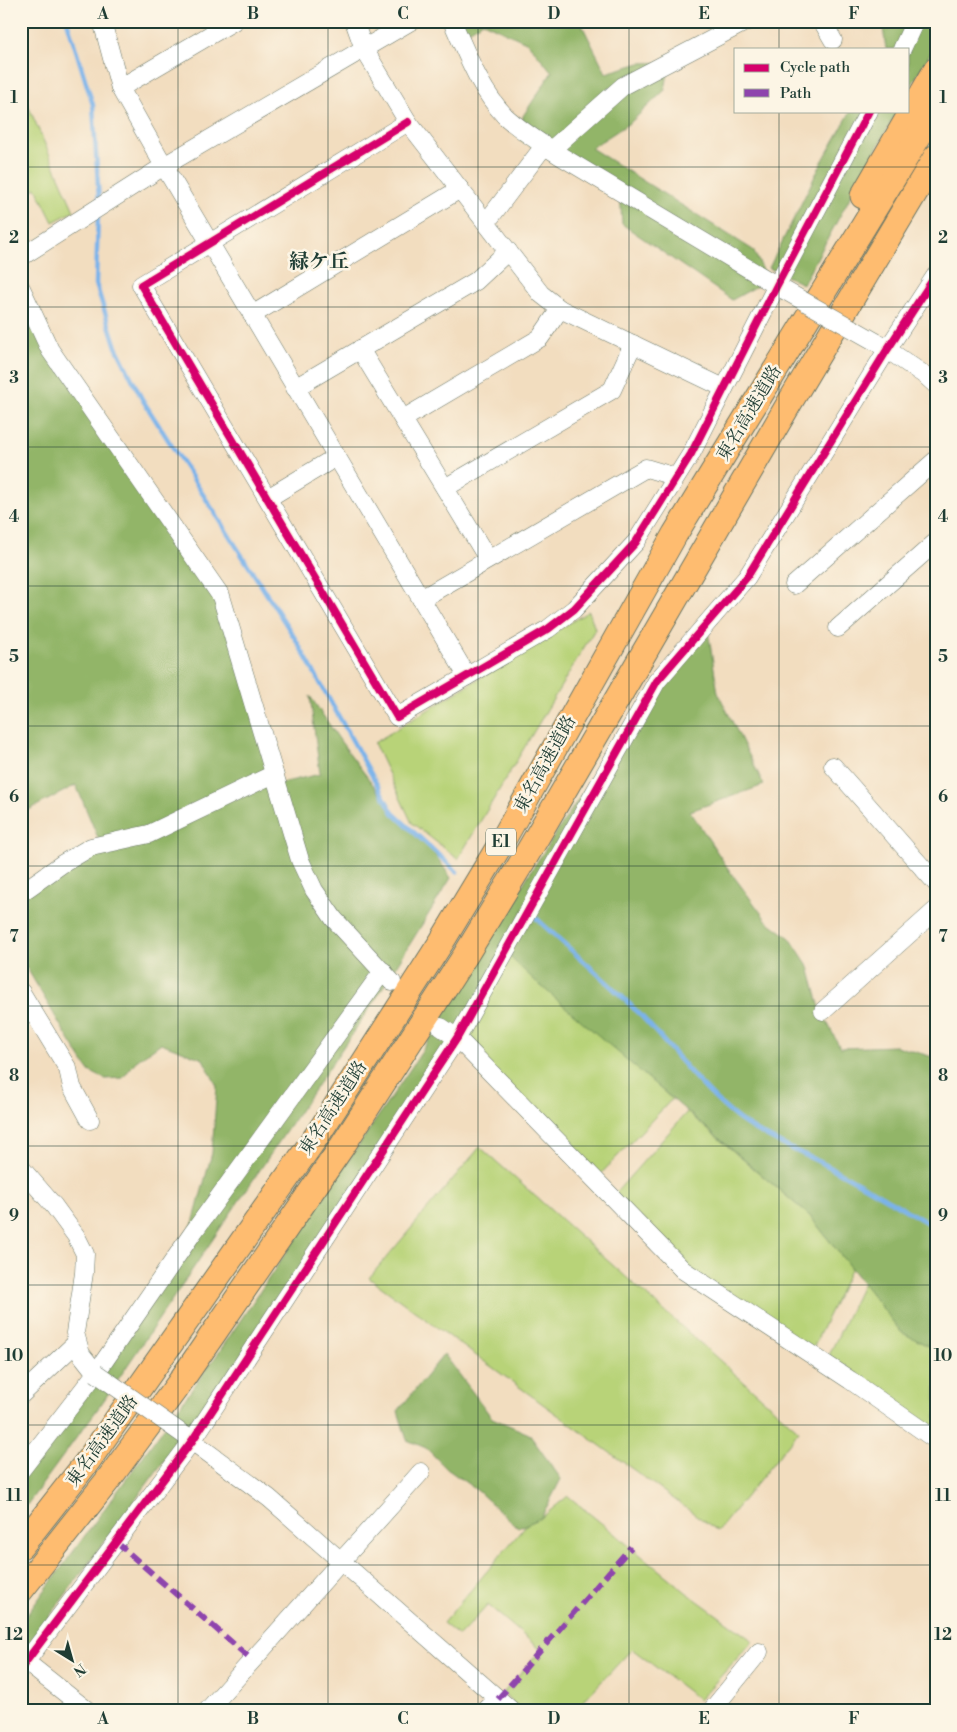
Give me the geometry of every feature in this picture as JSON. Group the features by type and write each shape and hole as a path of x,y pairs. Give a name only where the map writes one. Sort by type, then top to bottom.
{"highway":[{"path":"675,534 885,157 936,70"},
{"name":"東名高速道路","path":"21,1546 104,1439 323,1125 442,941 500,845 675,534 936,108"},
{"name":"東名高速道路","path":"21,1590 108,1480 178,1385 341,1148 465,956 936,157"}],"street":[{"path":"102,21 120,88 295,388 467,676"},
{"path":"120,88 234,21"},
{"path":"354,21 364,49 408,122 541,294 560,309 724,388"},
{"path":"21,257 164,166 411,21"},
{"path":"452,21 486,91 505,116 548,148 882,346 936,385"},
{"path":"486,223 548,148 623,86 747,21"},
{"path":"822,21 833,40"},
{"path":"902,48 915,21"},
{"path":"408,122 141,284 397,717 548,629 574,609 636,542 691,454 724,388 780,287 868,112"},
{"path":"252,315 460,190"},
{"path":"295,388 476,281 508,251"},
{"path":"88,1711 23,1663 188,1438 457,1038 657,682 747,577 882,346 936,275"},
{"path":"21,288 50,350 221,596 300,860 314,890 334,919 387,977 192,1234 96,1373 21,1470"},
{"path":"403,419 540,338 560,309"},
{"path":"445,488 612,390 633,344"},
{"path":"360,349 488,559"},
{"path":"268,498 336,457"},
{"path":"794,584 936,460"},
{"path":"421,598 646,468 676,477"},
{"path":"838,628 936,542"},
{"path":"833,766 936,883"},
{"path":"21,893 62,864 91,847 149,834 274,774"},
{"path":"823,1011 936,910"},
{"path":"21,992 68,1069 72,1087 90,1120"},
{"path":"441,1027 457,1038 683,1270 850,1380 936,1440"},
{"path":"21,1168 54,1206 76,1236 85,1254 75,1333 81,1354 96,1373 269,1498 512,1711"},
{"path":"21,1395 77,1342"},
{"path":"207,1711 421,1472"},
{"path":"711,1711 759,1652"},
{"path":"485,1711 498,1698"}],"green space":[{"path":"453,21 580,21 606,73 640,63 670,62 665,90 631,122 591,148 753,250 768,280 732,300 622,224 620,192 520,140 523,116 552,72 528,43 483,22 459,37"},
{"path":"882,21 936,21 936,44 910,88 910,48 886,48"},
{"path":"21,89 74,211 53,222 36,188 21,196"},
{"path":"850,112 896,112 803,284 769,268 822,162"},
{"path":"21,288 75,386 172,525 232,632 277,784 320,774 310,696 341,742 398,818 430,847 451,878 377,997 102,1403 21,1513 21,1480 91,1389 193,1223 212,1153 217,1086 203,1059 161,1043 135,1062 123,1078 105,1079 89,1071 21,958 21,895 101,845 76,785 21,814"},
{"path":"589,611 595,629 458,859 412,823 374,743"},
{"path":"708,631 718,693 764,785 690,811 729,870 767,921 790,938 809,967 820,1008 840,1048 896,1046 936,1058 936,1350 901,1332 810,1216 533,979 505,952 660,678"},
{"path":"589,783 464,1024 301,1275 21,1655 21,1623 217,1355 419,1056 531,871"},
{"path":"505,952 672,1099 595,1180 457,1038"},
{"path":"687,1112 810,1216 851,1268 810,1354 683,1270 612,1197"},
{"path":"480,1147 799,1431 718,1531 369,1278"},
{"path":"863,1283 901,1332 936,1349 936,1441 825,1364"},
{"path":"444,1354 492,1418 529,1434 561,1479 541,1518 518,1528 478,1491 447,1469 426,1448 407,1440 398,1411"},
{"path":"568,1496 687,1593 753,1641 699,1700 632,1649 574,1711 519,1711 503,1693 541,1650 488,1605 459,1636 443,1623 527,1524 541,1518"}],"waterway":[{"path":"67,21 93,105 99,201"},
{"path":"98,214 96,284 116,347 142,399 296,640 393,813 457,872"},
{"path":"536,918 633,1007 708,1092 741,1121 763,1135 852,1179 936,1228"}],"marked path":[{"path":"21,1177 26,1173"},
{"path":"116,1542 252,1660"},
{"path":"498,1699 631,1547"}],"cycle path":[{"path":"408,122 141,285 397,717 548,629 574,609 636,542 691,454 777,285 868,112"},
{"path":"21,1668 192,1441 457,1038 657,681 747,577 887,350 936,275"}],"district":[{"name":"緑ケ丘","path":"319,262"}]}
